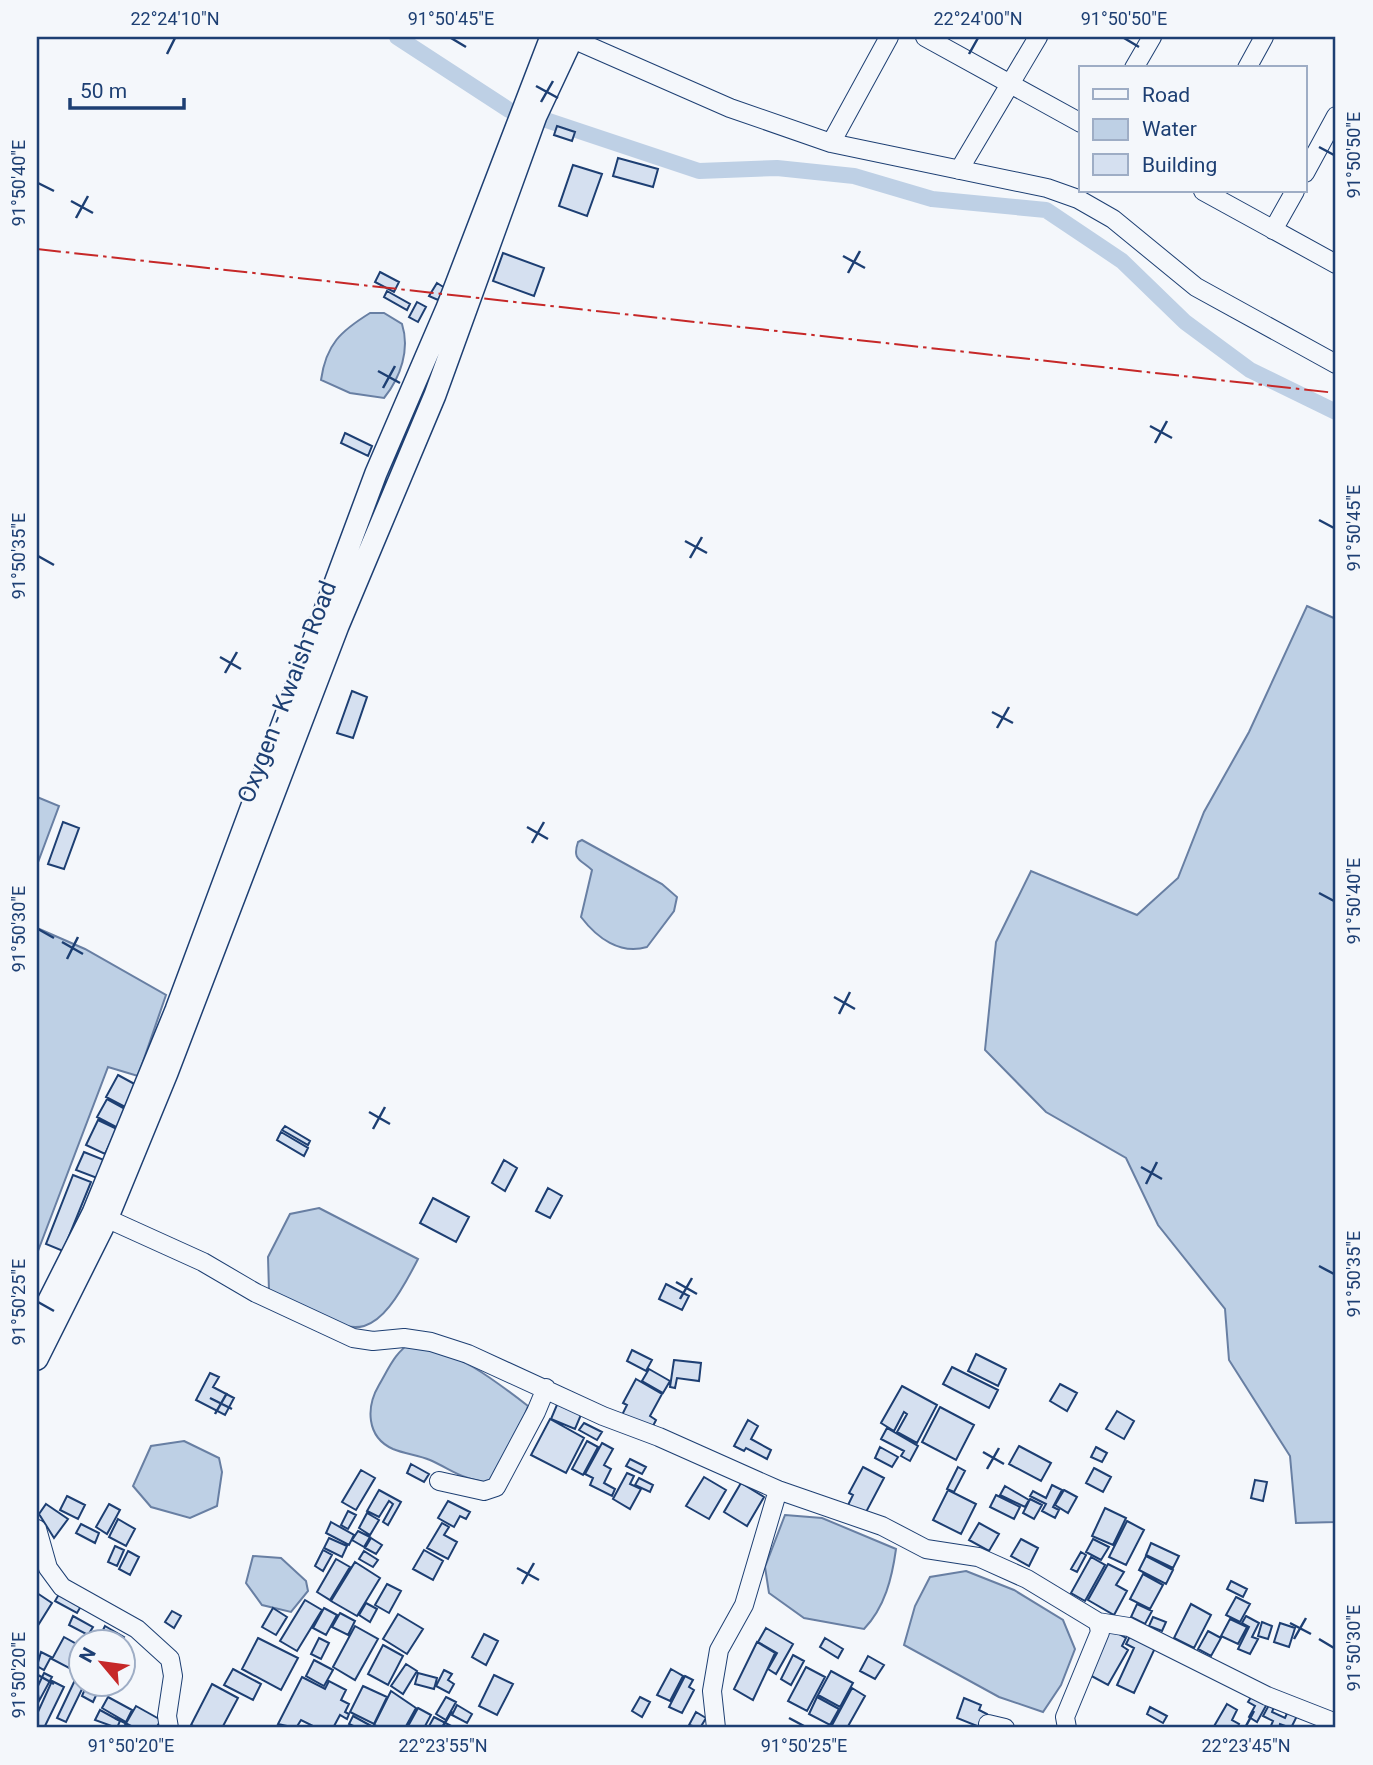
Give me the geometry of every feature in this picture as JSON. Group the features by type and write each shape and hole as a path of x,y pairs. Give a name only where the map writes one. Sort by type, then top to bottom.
{"main road":[{"name":"Oxygen - Kwaish Road","path":"37,1325 100,1216 376,473 447,308 528,108 566,37"},
{"name":"Oxygen - Kwaish Road","path":"37,1359 259,840 338,626 435,395 566,37"}],"street":[{"path":"566,37 730,108 831,143 1047,188 1078,199 1113,219 1196,287 1336,363"},
{"path":"831,143 889,37"},
{"path":"925,37 1079,122"},
{"path":"960,170 1038,37"},
{"path":"1135,66 1152,37"},
{"path":"1248,66 1264,37"},
{"path":"1306,171 1336,116"},
{"path":"1205,192 1336,264"},
{"path":"1273,230 1294,192"},
{"path":"100,1216 203,1262 256,1293 353,1338 373,1341 404,1338 430,1342 468,1354 778,1490 882,1526 926,1549 978,1557 1027,1579 1098,1622 1129,1627 1267,1696 1336,1723"},
{"path":"439,1481 484,1490 496,1487 546,1388"},
{"path":"716,1728 712,1691 719,1650 744,1605 778,1490"},
{"path":"37,1529 48,1568 62,1587 137,1629 170,1659 173,1676 167,1716 169,1728"},
{"path":"1067,1728 1065,1717 1100,1632 1098,1622"}],"water":[{"path":"370,313 384,313 402,324 404,333 404,353 399,372 384,398 350,393 321,380 327,357 336,340"},
{"path":"1307,606 1336,619 1336,1522 1296,1523 1290,1456 1229,1360 1225,1309 1158,1225 1126,1158 1046,1112 985,1050 996,942 1031,871 1137,915 1178,878 1204,812 1249,732"},
{"path":"37,797 59,806 37,865"},
{"path":"582,840 662,884 677,897 674,911 647,947 618,947 594,932 581,917 592,870 577,856 576,848"},
{"path":"37,928 85,949 166,995 138,1076 108,1067 38,1251"},
{"path":"319,1208 418,1259 386,1311 371,1323 357,1327 340,1325 269,1291 268,1257 290,1214"},
{"path":"412,1342 445,1353 473,1367 528,1406 515,1442 490,1483 464,1477 430,1460 393,1449 384,1444 373,1429 371,1412 375,1394 389,1367"},
{"path":"184,1441 219,1458 222,1472 217,1506 190,1518 151,1507 133,1486 151,1446"},
{"path":"785,1515 822,1518 896,1549 886,1592 864,1629 804,1618 769,1593 765,1567"},
{"path":"253,1556 281,1558 306,1581 308,1591 291,1612 262,1605 246,1583"},
{"path":"966,1571 1014,1590 1063,1620 1075,1649 1061,1685 1043,1712 999,1697 904,1645 915,1606 930,1577"}],"building":[{"path":"557,126 575,132 572,141 554,135"},
{"path":"618,158 658,169 653,187 613,176"},
{"path":"573,165 602,174 587,216 559,206"},
{"path":"503,253 544,268 534,296 493,281"},
{"path":"380,272 399,282 394,292 375,282"},
{"path":"437,283 445,288 438,300 429,296"},
{"path":"387,291 410,304 407,310 384,297"},
{"path":"417,302 426,307 418,322 409,317"},
{"path":"345,433 372,446 368,456 341,443"},
{"path":"352,691 367,697 353,738 337,733"},
{"path":"63,822 79,828 64,869 48,864"},
{"path":"118,1075 140,1087 129,1109 106,1097"},
{"path":"107,1099 127,1110 118,1128 97,1117"},
{"path":"98,1120 117,1129 105,1154 86,1145"},
{"path":"285,1126 310,1141 308,1145 282,1130"},
{"path":"281,1132 308,1148 304,1156 277,1140"},
{"path":"84,1152 104,1160 97,1178 76,1170"},
{"path":"504,1160 517,1168 505,1191 492,1183"},
{"path":"73,1175 91,1182 63,1251 46,1244"},
{"path":"548,1188 562,1196 550,1218 536,1211"},
{"path":"433,1198 469,1217 456,1242 420,1223"},
{"path":"666,1284 689,1296 682,1310 659,1299"},
{"path":"632,1350 652,1360 646,1371 627,1361"},
{"path":"976,1354 1006,1369 998,1386 968,1371"},
{"path":"674,1360 701,1363 699,1381 677,1378 675,1388 670,1387"},
{"path":"952,1367 998,1390 989,1408 943,1384"},
{"path":"649,1369 670,1381 663,1393 642,1381"},
{"path":"210,1373 219,1377 213,1387 234,1398 225,1415 196,1400"},
{"path":"636,1379 662,1394 650,1416 656,1420 650,1432 621,1417 627,1405 623,1403"},
{"path":"1060,1384 1077,1393 1067,1411 1050,1401"},
{"path":"902,1386 937,1405 917,1443 897,1432 907,1414 904,1412 894,1431 881,1423"},
{"path":"559,1400 583,1410 575,1429 551,1419"},
{"path":"940,1407 974,1425 956,1460 922,1442"},
{"path":"1117,1411 1134,1421 1124,1439 1106,1429"},
{"path":"550,1419 584,1438 566,1473 531,1455"},
{"path":"748,1420 758,1426 751,1439 771,1450 767,1459 746,1448 744,1451 734,1446"},
{"path":"584,1423 602,1432 597,1440 579,1430"},
{"path":"887,1428 918,1446 910,1461 901,1456 904,1451 881,1439"},
{"path":"587,1441 598,1447 583,1475 572,1469"},
{"path":"602,1443 613,1449 604,1465 611,1469 604,1483 615,1489 612,1496 590,1485 593,1478 585,1474"},
{"path":"1019,1446 1051,1463 1041,1481 1009,1464"},
{"path":"880,1447 898,1457 892,1467 875,1458"},
{"path":"1096,1447 1107,1453 1102,1462 1091,1457"},
{"path":"630,1459 646,1467 642,1474 626,1466"},
{"path":"411,1464 429,1474 424,1482 407,1473"},
{"path":"863,1467 884,1478 865,1514 848,1505 853,1495 849,1493"},
{"path":"958,1467 965,1471 954,1492 947,1489"},
{"path":"1094,1468 1111,1477 1103,1492 1086,1483"},
{"path":"361,1470 375,1478 356,1510 342,1502"},
{"path":"627,1473 634,1476 630,1484 641,1489 630,1509 613,1499"},
{"path":"704,1477 726,1490 709,1519 686,1506"},
{"path":"639,1478 653,1485 650,1492 635,1485"},
{"path":"1255,1480 1267,1482 1263,1501 1251,1498"},
{"path":"741,1483 764,1497 747,1526 724,1512"},
{"path":"1052,1485 1062,1490 1053,1507 1059,1510 1055,1518 1042,1511 1046,1504 1030,1496 1033,1491 1046,1498"},
{"path":"1005,1486 1029,1500 1025,1507 1000,1495"},
{"path":"379,1490 401,1502 388,1525 383,1522 393,1504 389,1501 379,1517 367,1511"},
{"path":"948,1490 976,1504 961,1534 933,1520"},
{"path":"1064,1490 1077,1497 1068,1513 1055,1505"},
{"path":"996,1495 1020,1507 1014,1519 990,1507"},
{"path":"67,1496 85,1505 78,1519 60,1510"},
{"path":"1030,1499 1042,1505 1034,1519 1023,1513"},
{"path":"448,1501 470,1512 466,1519 460,1516 454,1527 438,1518"},
{"path":"46,1504 68,1519 54,1538 39,1514"},
{"path":"109,1504 120,1510 107,1534 96,1527"},
{"path":"1105,1508 1126,1518 1113,1545 1092,1536"},
{"path":"348,1511 356,1515 348,1529 341,1525"},
{"path":"367,1513 379,1520 370,1535 359,1528"},
{"path":"118,1519 135,1529 126,1546 109,1537"},
{"path":"1127,1521 1144,1530 1126,1565 1109,1557"},
{"path":"331,1522 354,1535 349,1545 326,1533"},
{"path":"442,1523 449,1527 444,1535 457,1542 448,1559 427,1548"},
{"path":"979,1523 999,1534 989,1551 969,1540"},
{"path":"81,1524 99,1533 95,1543 76,1533"},
{"path":"358,1531 370,1537 364,1547 352,1540"},
{"path":"329,1538 347,1546 342,1557 324,1548"},
{"path":"371,1538 382,1545 376,1554 365,1548"},
{"path":"1021,1539 1038,1548 1029,1566 1011,1556"},
{"path":"1093,1539 1109,1547 1101,1560 1086,1552"},
{"path":"1151,1543 1179,1556 1173,1568 1146,1555"},
{"path":"115,1546 124,1550 117,1566 108,1562"},
{"path":"323,1550 332,1555 323,1571 315,1566"},
{"path":"424,1550 443,1561 433,1580 413,1569"},
{"path":"128,1551 139,1557 130,1575 119,1569"},
{"path":"364,1551 378,1560 373,1567 359,1559"},
{"path":"1081,1552 1086,1555 1077,1572 1071,1569"},
{"path":"1146,1556 1173,1570 1166,1584 1139,1570"},
{"path":"1091,1557 1105,1565 1085,1601 1071,1593"},
{"path":"336,1559 350,1567 330,1600 317,1592"},
{"path":"355,1562 380,1578 357,1616 331,1601"},
{"path":"1108,1564 1124,1572 1116,1585 1127,1591 1114,1615 1088,1600"},
{"path":"1143,1574 1163,1585 1150,1609 1130,1599"},
{"path":"1231,1581 1247,1589 1243,1597 1227,1589"},
{"path":"387,1584 401,1591 389,1613 375,1605"},
{"path":"62,1589 84,1601 77,1613 55,1601"},
{"path":"37,1593 52,1603 37,1627"},
{"path":"1236,1597 1250,1604 1240,1622 1226,1615"},
{"path":"305,1600 322,1610 297,1651 280,1641"},
{"path":"366,1603 377,1609 370,1622 359,1615"},
{"path":"1137,1604 1152,1611 1145,1624 1131,1617"},
{"path":"1191,1604 1211,1615 1194,1648 1174,1638"},
{"path":"273,1608 287,1617 276,1635 262,1627"},
{"path":"324,1608 337,1615 326,1635 313,1628"},
{"path":"172,1611 181,1616 174,1628 165,1622"},
{"path":"340,1613 355,1621 348,1635 332,1627"},
{"path":"398,1614 423,1629 407,1654 383,1639"},
{"path":"73,1616 93,1627 75,1628 69,1625"},
{"path":"1246,1616 1259,1623 1252,1637 1258,1639 1250,1654 1238,1649 1249,1627 1242,1623"},
{"path":"1153,1617 1166,1622 1162,1631 1149,1626"},
{"path":"1230,1619 1247,1627 1238,1644 1221,1636"},
{"path":"1262,1622 1272,1626 1268,1639 1258,1636"},
{"path":"1280,1623 1295,1628 1289,1647 1274,1642"},
{"path":"355,1626 378,1639 355,1680 333,1667"},
{"path":"766,1628 793,1644 776,1674 768,1669 777,1653 758,1642"},
{"path":"1110,1629 1126,1638 1122,1646 1128,1650 1108,1685 1086,1673"},
{"path":"1208,1631 1221,1638 1211,1656 1198,1649"},
{"path":"484,1634 498,1641 486,1665 472,1657"},
{"path":"1131,1634 1156,1646 1134,1693 1117,1685 1134,1648 1126,1644"},
{"path":"64,1637 66,1638 66,1666 52,1659"},
{"path":"258,1638 298,1658 281,1690 242,1669"},
{"path":"319,1638 329,1643 321,1659 311,1654"},
{"path":"825,1638 843,1649 838,1658 820,1647"},
{"path":"757,1642 775,1653 753,1700 734,1689"},
{"path":"383,1645 403,1656 388,1685 368,1674"},
{"path":"41,1652 51,1657 44,1670 37,1666"},
{"path":"793,1655 804,1661 791,1685 781,1679"},
{"path":"868,1656 884,1665 875,1679 860,1671"},
{"path":"314,1660 333,1670 324,1686 306,1676"},
{"path":"406,1664 417,1671 403,1694 391,1686"},
{"path":"806,1667 825,1677 807,1711 788,1701"},
{"path":"233,1669 261,1684 253,1700 224,1685"},
{"path":"671,1669 683,1676 670,1701 657,1695"},
{"path":"444,1670 452,1674 448,1680 454,1684 449,1693 436,1686"},
{"path":"831,1671 853,1683 840,1707 818,1695"},
{"path":"44,1673 52,1677 39,1701 37,1688"},
{"path":"418,1673 437,1678 434,1689 415,1684"},
{"path":"494,1675 513,1684 497,1715 479,1706"},
{"path":"685,1676 693,1680 689,1687 694,1690 682,1713 669,1707"},
{"path":"302,1677 325,1689 329,1681 346,1690 341,1700 349,1704 345,1712 349,1714 347,1719 340,1715 333,1728 317,1728 301,1720 296,1728 278,1724"},
{"path":"52,1681 64,1687 44,1728 37,1728 37,1714"},
{"path":"212,1684 238,1698 222,1728 198,1728 191,1725"},
{"path":"363,1686 387,1697 374,1724 350,1712"},
{"path":"852,1688 865,1696 847,1728 831,1727"},
{"path":"391,1691 416,1708 405,1728 381,1728 374,1725"},
{"path":"1253,1694 1268,1702 1257,1722 1249,1717 1255,1706 1248,1702"},
{"path":"446,1697 456,1702 446,1720 436,1714"},
{"path":"640,1697 650,1702 642,1717 632,1711"},
{"path":"817,1697 839,1709 830,1725 809,1714"},
{"path":"66,1698 78,1698 66,1722 57,1718"},
{"path":"110,1698 132,1710 126,1722 102,1708"},
{"path":"964,1698 981,1705 979,1710 987,1714 982,1728 957,1718"},
{"path":"1227,1704 1237,1710 1232,1720 1239,1724 1237,1728 1213,1728"},
{"path":"457,1705 472,1714 467,1723 452,1715"},
{"path":"1269,1705 1274,1707 1272,1712 1285,1718 1288,1711 1297,1716 1291,1728 1280,1724 1279,1728 1270,1728 1273,1721 1263,1716"},
{"path":"136,1706 161,1720 156,1728 131,1728 125,1725"},
{"path":"1150,1707 1167,1716 1163,1723 1147,1714"},
{"path":"418,1708 431,1715 424,1728 407,1728"},
{"path":"100,1710 120,1721 117,1728 95,1720"},
{"path":"696,1712 706,1718 700,1728 689,1725"},
{"path":"353,1716 375,1728 358,1728 349,1724"},
{"path":"434,1717 455,1728 428,1728"}],"waterway":[{"path":"397,37 509,110"},
{"path":"546,120 699,171 777,168 854,176 932,199 1046,210 1122,261 1185,322 1250,370 1336,412"}],"power":[{"path":"37,249 1336,393"}]}
